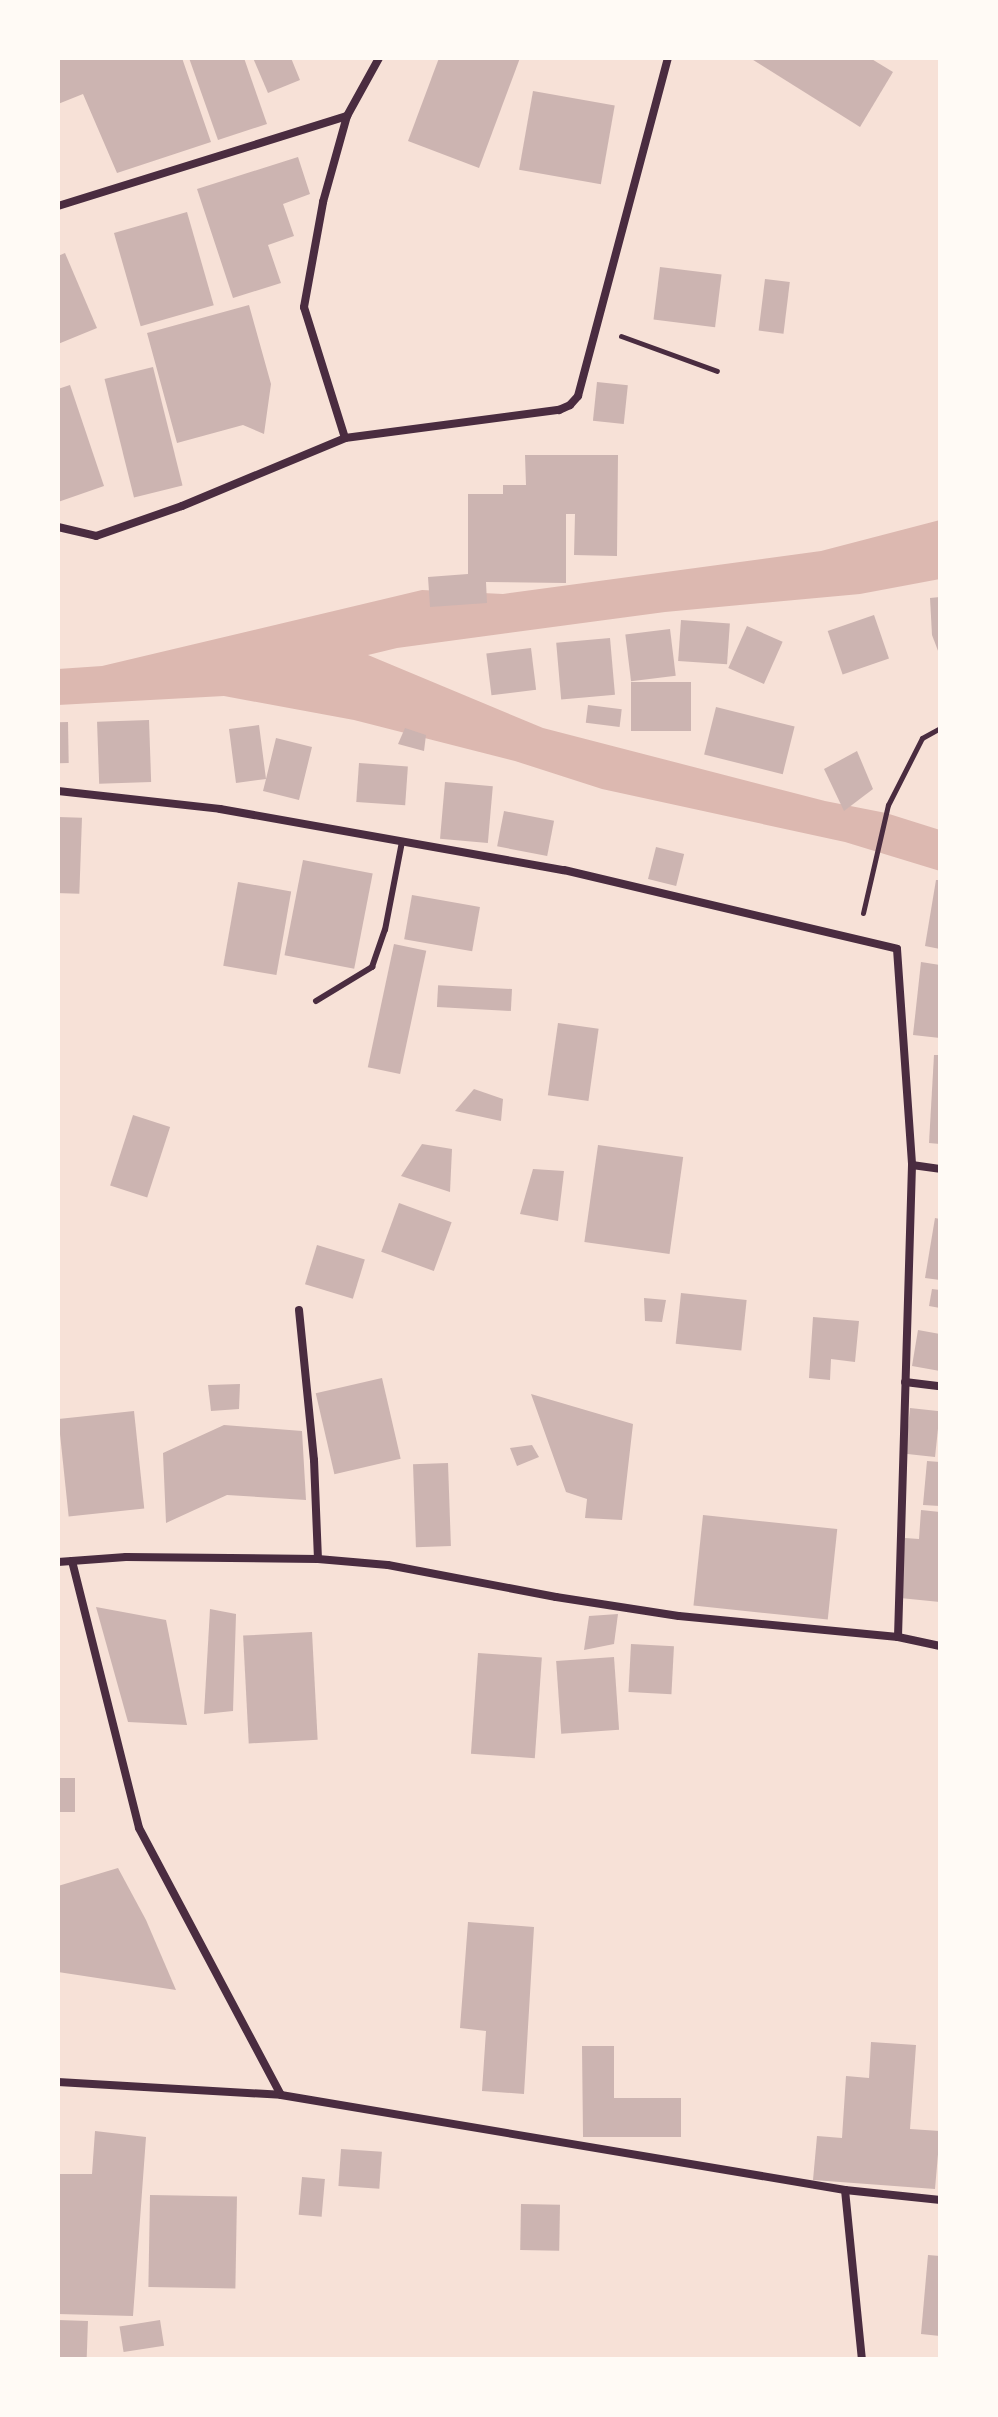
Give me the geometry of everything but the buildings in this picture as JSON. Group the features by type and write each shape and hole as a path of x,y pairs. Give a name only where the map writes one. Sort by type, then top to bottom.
{"street":[{"path":"345,438 304,307 323,202 347,116 379,58"},
{"path":"58,527 96,536 182,506 345,438 559,410 578,396 668,58"},
{"path":"58,206 347,116"},
{"path":"58,791 220,809 564,870 897,949 912,1165 898,1637"},
{"path":"912,1165 940,1169"},
{"path":"299,1310 314,1460 318,1559"},
{"path":"905,1382 940,1386"},
{"path":"58,1562 126,1557 318,1559 388,1565 556,1597 679,1616 898,1637 940,1646"},
{"path":"72,1561 139,1828 281,2095"},
{"path":"58,2082 281,2095 845,2190 940,2200"},
{"path":"845,2190 862,2359"}],"lane":[{"path":"316,1001 372,967 385,930 402,842"}],"path":[{"path":"593,331 635,339 717,371"},
{"path":"857,938 888,805 922,738 940,728"}],"shaded area":[{"path":"940,520 940,579 860,594 665,612 397,648 368,655 543,728 825,801 886,813 940,830 940,871 845,842 602,789 515,761 354,720 224,696 58,705 58,669 102,666 422,590 503,594 821,551"}]}
